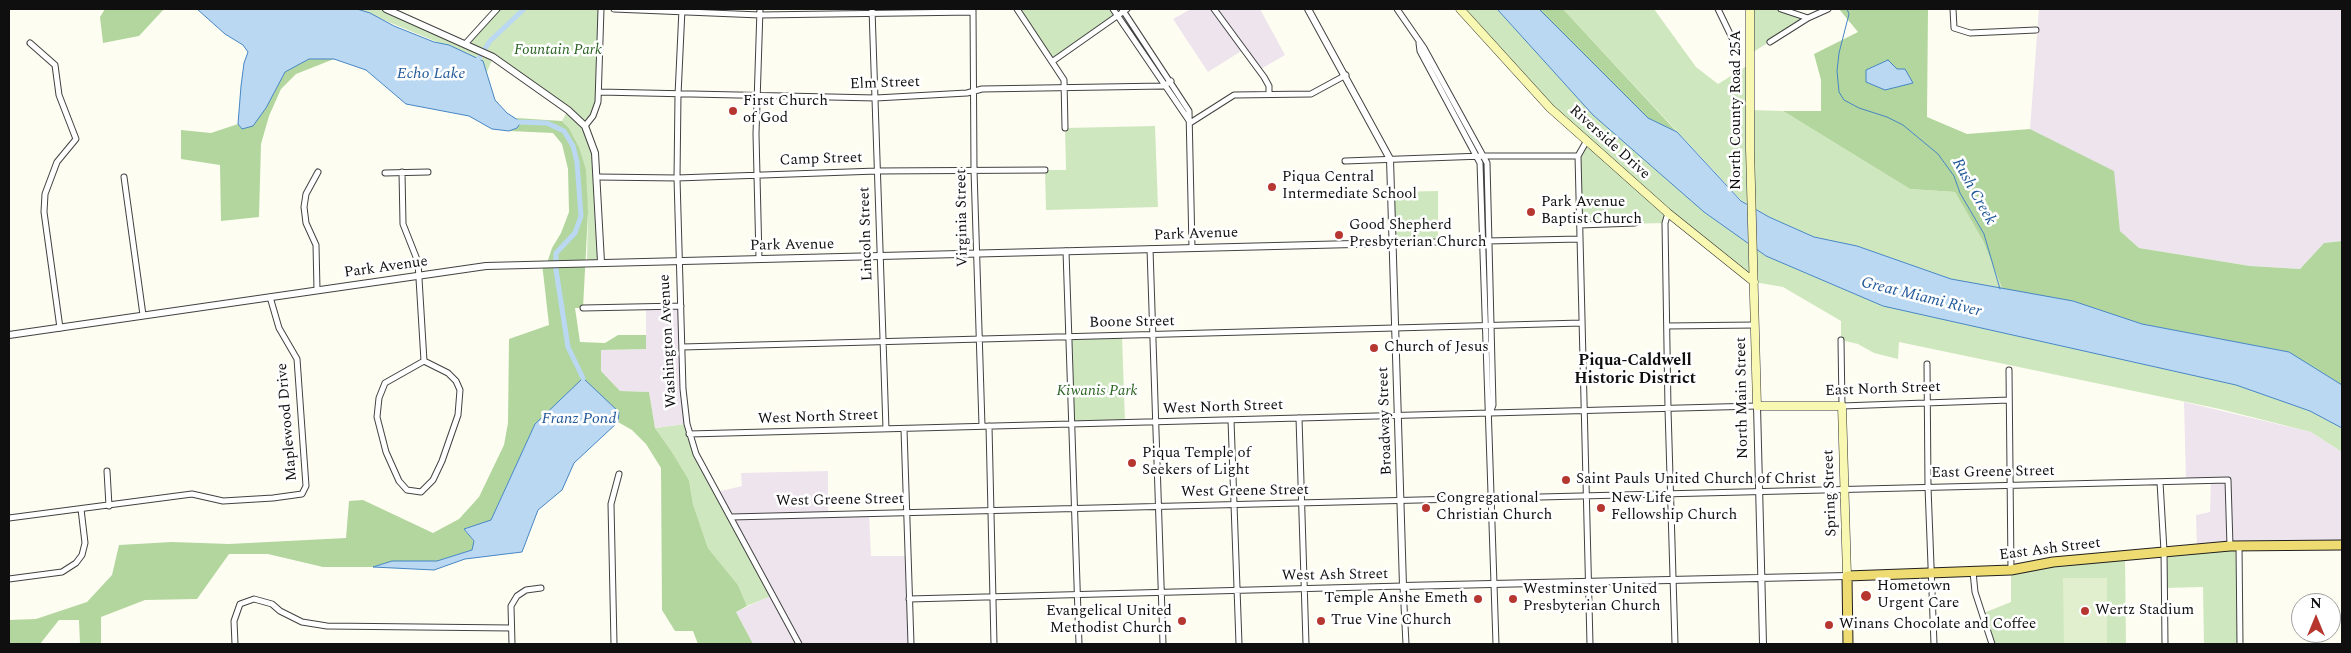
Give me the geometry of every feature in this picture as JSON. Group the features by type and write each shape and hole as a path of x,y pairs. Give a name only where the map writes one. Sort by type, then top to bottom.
{"main road":[{"name":"Riverside Drive","path":"1460,9 1550,108 1586,142 1668,213 1754,282"},
{"name":"North County Road 25A","path":"1750,9 1752,211"},
{"name":"North Main Street","path":"1752,211 1757,406"},
{"name":"East North Street","path":"1757,406 1842,406"},
{"name":"Spring Street","path":"1842,406 1848,644"},
{"name":"East Ash Street","path":"1847,576 2011,570 2053,562 2234,546 2342,545"}],"street":[{"path":"386,9 466,43 493,57 568,110 585,126 595,153 598,177 601,262"},
{"path":"466,43 497,9"},
{"path":"585,126 596,108 601,9"},
{"path":"614,9 760,15 973,10"},
{"path":"758,259 756,175 760,9"},
{"path":"1017,9 1064,80 1065,128"},
{"path":"1113,9 1190,123"},
{"path":"1053,61 1124,9 1189,111 1192,248"},
{"path":"1214,9 1264,77 1269,86 1269,93"},
{"name":"Broadway Street","path":"1308,9 1346,75 1390,159 1406,644"},
{"path":"1396,9 1418,43 1424,48 1480,163 1487,405 1490,413 1490,498 1496,644"},
{"path":"1718,9 1733,40"},
{"path":"1781,9 1808,18"},
{"path":"1770,42 1808,18 1828,9"},
{"path":"1953,9 1954,28 1970,33 2036,30"},
{"name":"Virginia Street","path":"973,10 974,170 982,426"},
{"name":"Washington Avenue","path":"682,11 677,178 678,262 685,413 689,434 696,454 799,644"},
{"name":"Lincoln Street","path":"872,11 886,429"},
{"path":"30,43 55,65 59,95 76,139 57,162 45,194 44,212 60,328"},
{"path":"1190,123 1234,95 1269,93 1311,94 1346,75"},
{"path":"1164,86 1171,81"},
{"name":"Elm Street","path":"598,92 757,97 876,98 975,92 982,89 1164,86"},
{"path":"1463,126 1487,163 1494,405 1490,413"},
{"path":"1586,142 1578,156 1590,644"},
{"path":"1345,161 1476,156 1578,156"},
{"name":"Camp Street","path":"598,177 677,178 877,171 1045,170"},
{"path":"317,290 316,245 306,223 304,207 306,194 318,172"},
{"path":"385,172 428,172"},
{"path":"402,172 403,224 418,262 420,277 424,361"},
{"path":"124,177 143,315"},
{"path":"1668,213 1665,223 1668,409 1675,644"},
{"path":"1580,225 1635,223"},
{"name":"Park Avenue","path":"9,335 486,266 1580,239"},
{"path":"1150,249 1162,644"},
{"path":"1066,252 1079,644"},
{"name":"Maplewood Drive","path":"9,518 192,494 223,501 302,494 306,486 297,359 278,328 270,297"},
{"path":"583,308 681,306"},
{"name":"Boone Street","path":"682,347 1582,323"},
{"path":"1667,326 1755,325"},
{"name":"Spring Street","path":"1841,340 1842,406"},
{"path":"424,361 448,373 456,381 460,390 458,415 442,461 433,480 422,492 407,490 399,481 386,452 377,417 379,398 385,383 424,361"},
{"path":"1926,364 1928,488 1934,644"},
{"path":"2009,370 2011,570"},
{"name":"East North Street","path":"1842,406 2009,400"},
{"name":"West North Street","path":"689,434 1757,406"},
{"name":"North Main Street","path":"1757,406 1763,644"},
{"path":"1299,418 1306,644"},
{"path":"1231,420 1239,591 1239,644"},
{"path":"989,426 994,644"},
{"path":"904,428 905,512 911,644"},
{"path":"107,471 109,506"},
{"path":"614,644 611,504 619,474"},
{"name":"East Greene Street","path":"1759,492 2228,480 2234,546"},
{"path":"2160,482 2164,551 2165,644"},
{"name":"West Greene Street","path":"731,517 1759,492"},
{"path":"9,579 62,572 76,563 82,555 85,543 81,509"},
{"path":"2234,546 2240,644"},
{"path":"1973,572 1977,599 1992,644"},
{"name":"East Ash Street","path":"1762,578 1847,576"},
{"name":"West Ash Street","path":"909,599 1762,578"},
{"path":"512,644 511,606 516,596 526,590 541,588"},
{"path":"235,644 234,621 240,604 254,599 272,604 280,611 302,622 327,626 511,628"}],"shaded area":[{"path":"1191,9 1260,9 1285,55 1259,70 1243,50 1208,72 1173,19"},
{"path":"2039,9 2342,9 2342,241 2324,243 2300,269 2250,266 2139,248 2120,231 2113,171 2030,129"},
{"path":"681,306 687,424 655,428 649,392 620,391 601,371 600,350 646,349 646,307"},
{"path":"2184,402 2311,432 2342,452 2342,545 2197,548 2196,515 2210,512 2211,481 2186,481"},
{"path":"828,471 828,514 869,513 871,556 907,556 911,644 753,644 736,612 772,595 717,492 742,486 741,473"}],"green space":[{"path":"105,9 164,9 139,36 103,43 100,17"},
{"name":"Fountain Park","path":"357,9 386,9 466,43 497,9 601,9 598,102 585,126 591,137 601,262 587,262 588,212 579,147 569,128 562,121 568,110 493,58 486,74 483,61"},
{"path":"1017,9 1113,9 1117,15 1053,61"},
{"path":"1460,9 1497,9 1593,115 1704,212 1766,256 1883,306 2236,385 2310,411 2342,428 2342,452 2311,432 2220,409 1899,342 1898,359 1874,353 1858,344 1841,340 1841,321 1783,287 1754,282 1668,213 1665,223 1580,225 1578,156 1586,142"},
{"path":"1539,9 1563,9 1677,132 1648,118"},
{"path":"1563,9 1654,9 1696,67 1718,84 1750,64 1750,110 1783,111 1910,189 1955,192 1983,241 2003,290 1951,279 1857,246 1814,237 1769,217 1742,201"},
{"path":"1750,9 1781,9 1808,18 1750,54"},
{"path":"1839,9 1928,9 1927,117 1967,134 2030,129 2114,171 2120,231 2139,248 2250,266 2300,269 2324,243 2342,241 2342,385 2289,352 2142,324 2073,301 2003,290 1983,241 1955,192 1910,189 1783,111 1821,111 1821,80 1814,54 1858,32"},
{"path":"309,59 334,59 296,74 281,89 269,116 261,144 259,217 221,221 220,165 181,159 181,130 211,133 238,124 242,129 266,108 285,72"},
{"path":"516,118 562,121 569,128 579,147 586,170 588,212 583,308 575,308 580,342 605,343 618,335 646,335 646,349 601,350 601,371 620,391 649,392 655,428 689,480 693,504 708,548 738,585 747,606 736,612 753,644 698,644 693,631 675,631 662,610 661,468 646,444 632,430 618,422 619,412 535,424 491,520 464,529 474,542 472,550 437,561 392,561 373,567 323,567 268,554 229,554 197,599 145,600 101,617 101,644 80,644 79,620 59,620 40,644 9,644 9,620 36,619 87,602 112,575 119,545 172,542 229,544 346,538 349,501 363,500 433,533 459,519 479,497 504,445 508,423 509,339 549,325 542,263 547,263 569,212 568,169 562,144 553,133 509,131 517,128 521,122"},
{"path":"1155,126 1158,207 1046,210 1045,170 1066,170 1065,128"},
{"path":"1438,191 1438,243 1393,243 1392,192"},
{"name":"Kiwanis Park","path":"1122,335 1125,423 1072,424 1069,337"},
{"path":"687,424 696,454 773,595 747,606 738,585 708,548 693,504 689,480 655,428"},
{"path":"2239,545 2240,644 2204,644 2203,587 2165,588 2164,551"},
{"path":"2125,555 2126,644 1992,644 1981,614 2011,602 2011,570"},
{"name":"Wertz Stadium","path":"2063,578 2107,578 2107,644 2064,644"}],"water":[{"name":"Echo Lake","path":"197,9 357,9 370,13 394,26 434,42 449,45 483,61 495,100 507,113 521,122 517,128 509,131 492,129 469,116 406,104 366,70 334,59 309,59 285,72 266,108 253,126 242,129 238,124 244,63 248,52 243,45 225,34"},
{"name":"Great Miami River","path":"1497,9 1539,9 1648,118 1677,132 1741,201 1769,217 1814,237 1857,246 1951,279 2073,301 2142,324 2289,352 2342,385 2342,428 2310,411 2236,385 1883,306 1766,256 1704,212 1593,115"},
{"path":"1888,60 1897,69 1905,69 1913,83 1885,90 1866,82 1866,70"},
{"name":"Franz Pond","path":"583,378 619,412 618,422 574,463 562,490 538,510 522,552 465,559 434,570 373,567 392,561 437,561 472,550 474,541 464,529 491,520 535,424"}],"waterway":[{"path":"475,64 490,41 524,9"},
{"name":"Rush Creek","path":"1847,9 1849,14 1839,53 1837,71 1839,92 1844,100 1859,108 1887,117 1903,125 1938,154 1954,176 1960,193 1984,234 2000,289"},
{"path":"516,122 547,123 564,131 573,146 577,162 581,216 575,233 556,253 556,270 568,347 583,378"}],"place":[{"name":"First Church of God","path":"733,111"},
{"name":"Piqua Central Intermediate School","path":"1272,187"},
{"name":"Park Avenue Baptist Church","path":"1531,212"},
{"name":"Good Shepherd Presbyterian Church","path":"1339,235"},
{"name":"Church of Jesus","path":"1374,348"},
{"name":"Piqua Temple of Seekers of Light","path":"1132,463"},
{"name":"Saint Pauls United Church of Christ","path":"1566,480"},
{"name":"Congregational Christian Church","path":"1426,508"},
{"name":"New Life Fellowship Church","path":"1601,508"},
{"name":"Hometown Urgent Care","path":"1866,596"},
{"name":"Temple Anshe Emeth","path":"1478,599"},
{"name":"Westminster United Presbyterian Church","path":"1513,599"},
{"name":"Wertz Stadium","path":"2085,611"},
{"name":"Evangelical United Methodist Church","path":"1182,621"},
{"name":"True Vine Church","path":"1321,621"},
{"name":"Winans Chocolate and Coffee","path":"1829,625"}],"district":[{"name":"Piqua-Caldwell Historic District","path":"1635,371"}]}
